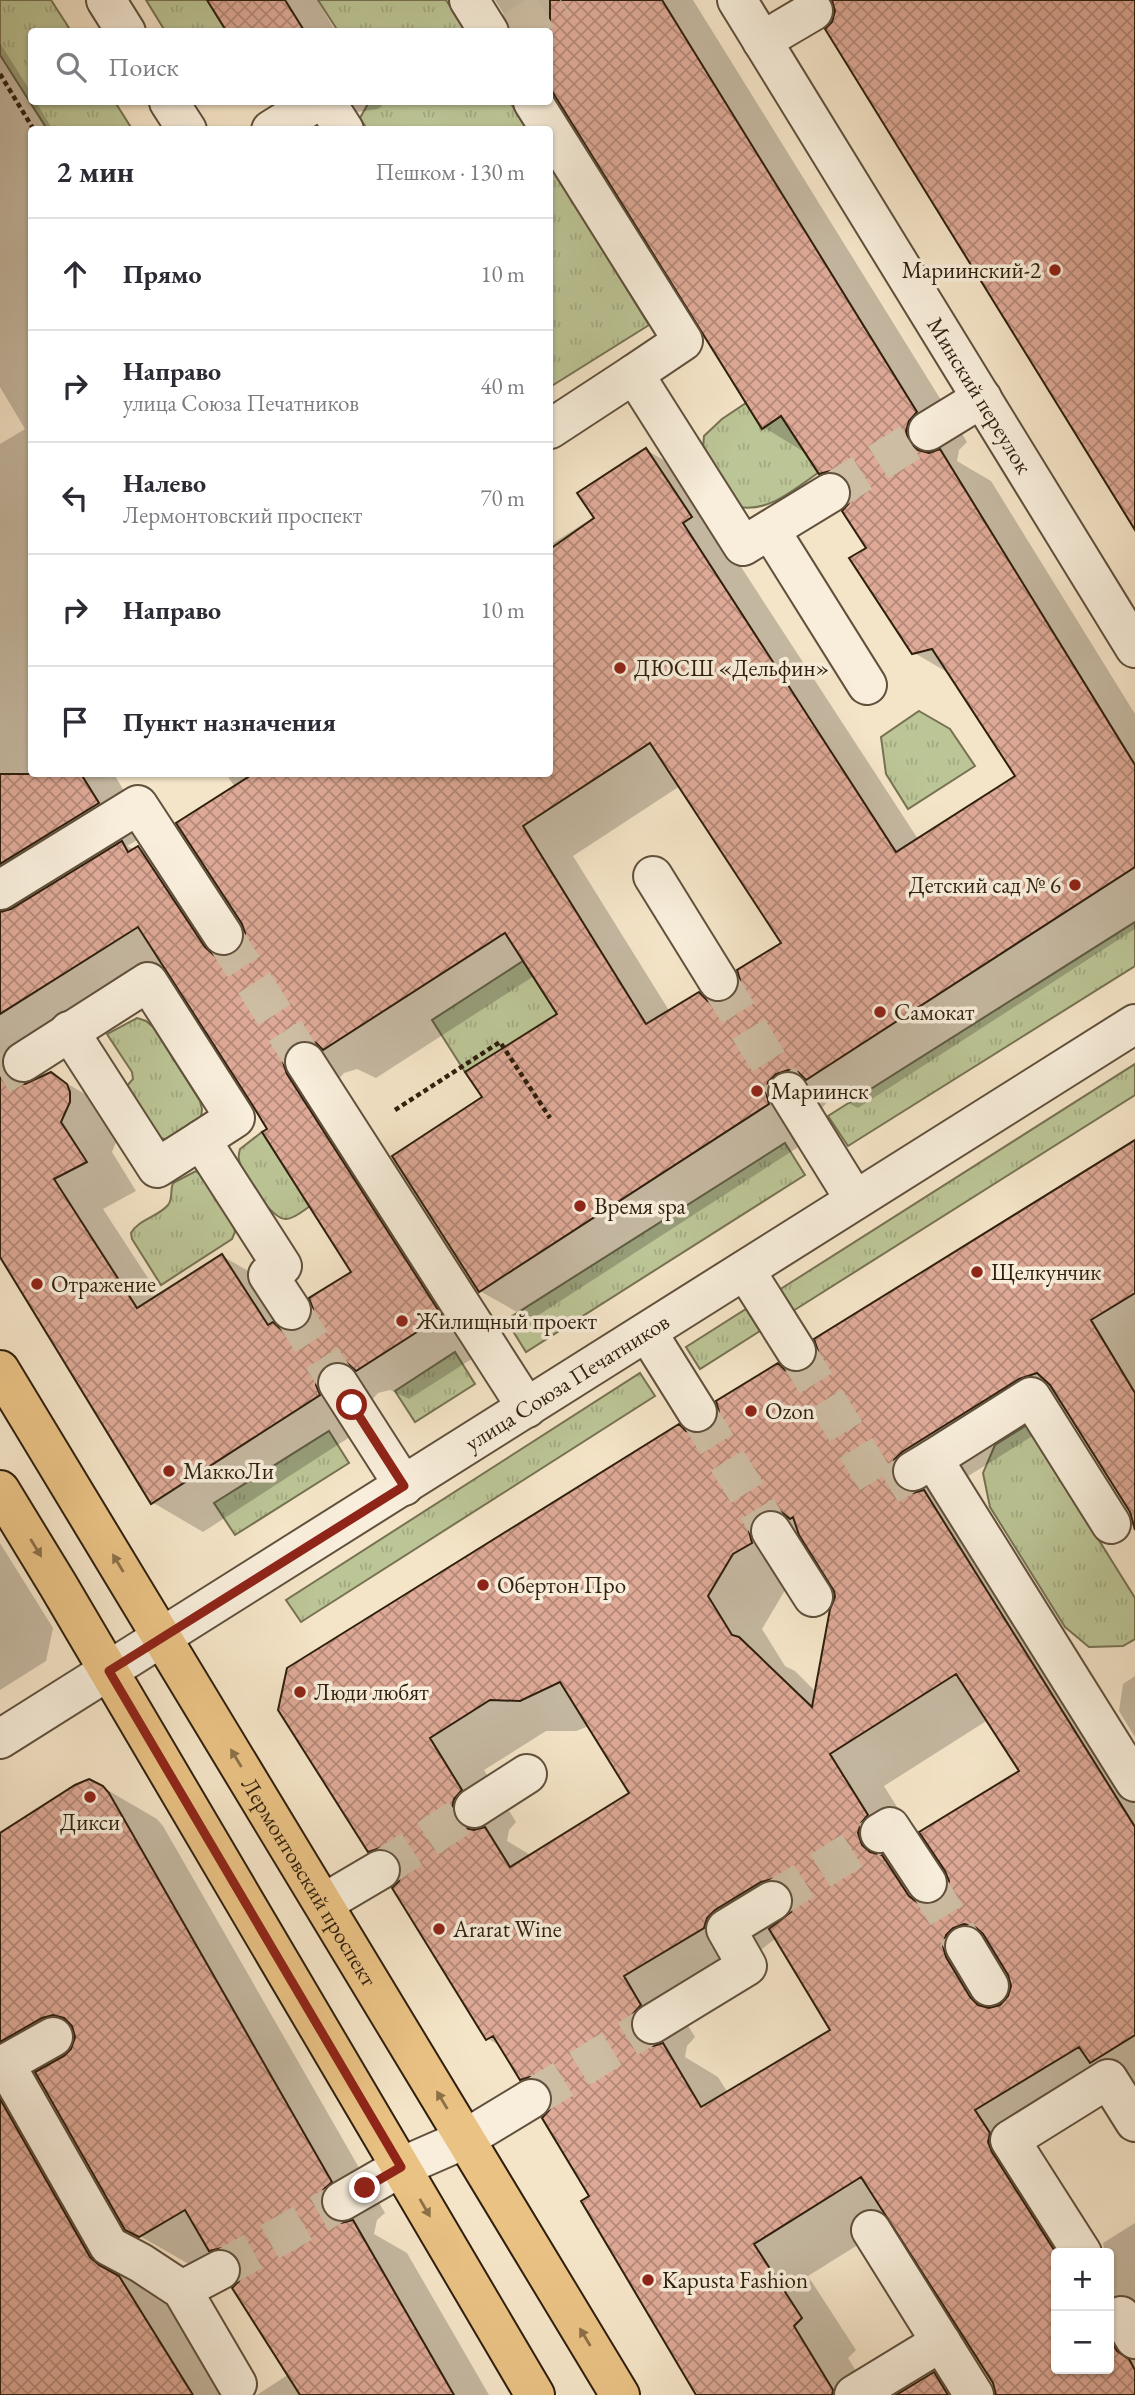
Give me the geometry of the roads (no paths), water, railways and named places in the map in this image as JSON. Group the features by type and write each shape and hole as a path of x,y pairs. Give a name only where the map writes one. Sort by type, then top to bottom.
{"main road":[{"name":"Лермонтовский проспект","path":"0,1370 620,2395"},
{"path":"0,1490 535,2395"}],"street":[{"path":"106,0 124,28"},
{"path":"469,0 486,28"},
{"name":"Минский переулок","path":"737,0 1135,648"},
{"path":"762,41 813,10"},
{"path":"172,105 185,126"},
{"path":"277,126 311,105"},
{"path":"328,105 341,126"},
{"path":"535,105 548,126"},
{"path":"553,134 683,341 553,427"},
{"path":"635,374 743,546 830,493"},
{"path":"928,431 982,398"},
{"path":"770,530 867,685"},
{"path":"0,890 138,804 223,935"},
{"path":"653,876 718,981"},
{"path":"23,1062 69,1031 148,982 235,1118 157,1168 69,1031"},
{"name":"улица Союза Печатников","path":"0,1739 1135,1024"},
{"path":"305,1062 527,1408"},
{"path":"788,1092 855,1200"},
{"path":"201,1140 282,1266 268,1275 291,1310"},
{"path":"745,1270 796,1351"},
{"path":"647,1332 698,1412"},
{"path":"338,1383 404,1486"},
{"path":"1111,1524 1031,1397 923,1465 1135,1782"},
{"path":"771,1531 813,1597"},
{"path":"474,1808 527,1773"},
{"path":"880,1833 890,1827 927,1884"},
{"path":"324,1903 380,1870"},
{"path":"652,2024 747,1966 726,1929 772,1901"},
{"path":"964,1946 989,1986"},
{"path":"53,2037 5,2064 109,2246 182,2290 237,2384"},
{"path":"1079,2248 1010,2140 1108,2079 1135,2122"},
{"path":"342,2201 401,2167 466,2139 531,2099"},
{"path":"871,2231 974,2395"},
{"path":"182,2290 220,2270"},
{"path":"854,2395 941,2342"}],"tunnel":[{"path":"517,28 561,0"},
{"path":"830,493 928,431"},
{"path":"223,935 305,1062"},
{"path":"718,981 788,1092"},
{"path":"0,1076 23,1062"},
{"path":"291,1310 338,1383"},
{"path":"796,1351 882,1490 913,1471"},
{"path":"697,1412 771,1531"},
{"path":"380,1870 474,1808"},
{"path":"772,1901 880,1833"},
{"path":"927,1883 965,1946"},
{"path":"531,2099 652,2024"},
{"path":"220,2270 342,2201"}],"place":[{"name":"Мариинский-2","path":"1055,270"},
{"name":"ДЮСШ «Дельфин»","path":"620,668"},
{"name":"Детский сад № 6","path":"1075,885"},
{"name":"Самокат","path":"880,1012"},
{"name":"Мариинск","path":"757,1091"},
{"name":"Время spa","path":"580,1206"},
{"name":"Щелкунчик","path":"977,1272"},
{"name":"Отражение","path":"37,1284"},
{"name":"Жилищный проект","path":"402,1321"},
{"name":"Ozon","path":"751,1411"},
{"name":"МаккоЛи","path":"169,1471"},
{"name":"Обертон Про","path":"483,1585"},
{"name":"Люди любят","path":"300,1692"},
{"name":"Дикси","path":"90,1797"},
{"name":"Ararat Wine","path":"439,1929"},
{"name":"Kapusta Fashion","path":"648,2280"}]}
